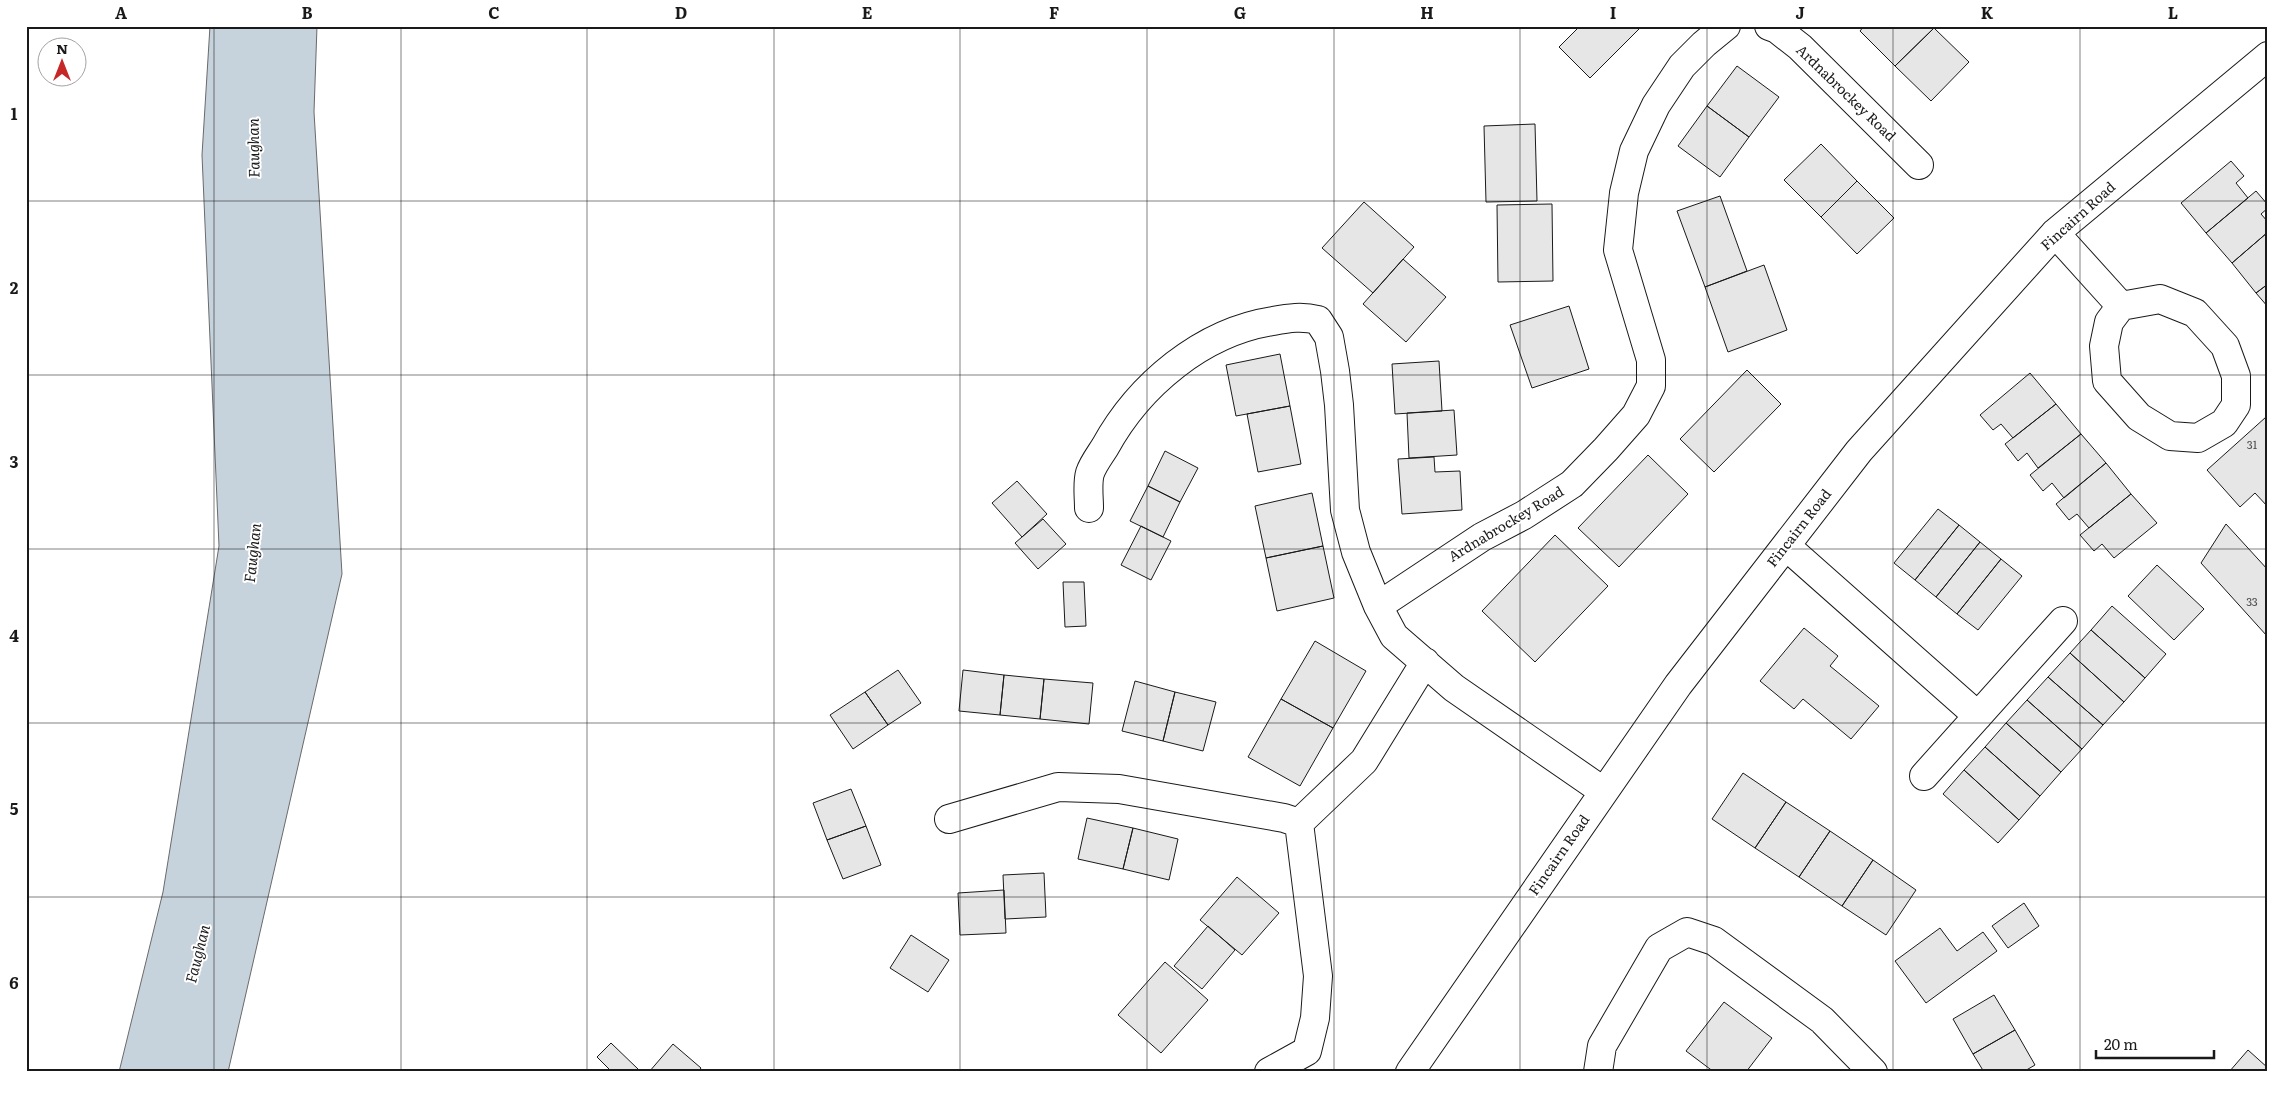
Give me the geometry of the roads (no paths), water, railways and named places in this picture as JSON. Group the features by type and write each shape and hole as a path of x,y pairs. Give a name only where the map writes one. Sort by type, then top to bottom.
{"street":[{"name":"Ardnabrockey Road","path":"1378,606 1482,537 1524,515 1572,484 1636,415 1651,386 1651,360 1618,250 1624,193 1634,151 1656,106 1682,66 1726,26"},
{"name":"Ardnabrockey Road","path":"1769,26 1800,47 1919,165"},
{"name":"Fincairn Road","path":"1410,1072 1678,685 1859,451 2055,232 2268,56"},
{"path":"2055,232 2121,306"},
{"path":"2160,299 2195,313 2225,346 2236,376 2236,405 2224,422 2198,438 2170,436 2139,417 2107,381 2104,346 2109,322 2121,306 2160,299"},
{"path":"1088,508 1090,474 1110,438 1132,406 1172,367 1213,339 1254,324 1302,316 1318,320 1328,337 1339,405 1345,510 1356,552 1378,606 1394,636 1454,688 1603,791"},
{"path":"1786,546 1978,716"},
{"path":"1924,776 2063,621"},
{"path":"1299,824 1364,761 1425,662"},
{"path":"949,819 1058,787 1119,789 1284,818 1299,824"},
{"path":"1269,1072 1307,1051 1315,1018 1318,976 1299,824"},
{"path":"1598,1072 1602,1046 1659,948 1687,932 1714,941 1822,1020 1873,1072"}],"water":[{"name":"Faughan","path":"210,26 317,26 314,112 342,574 228,1072 119,1072 163,892 219,546 202,155"}]}
